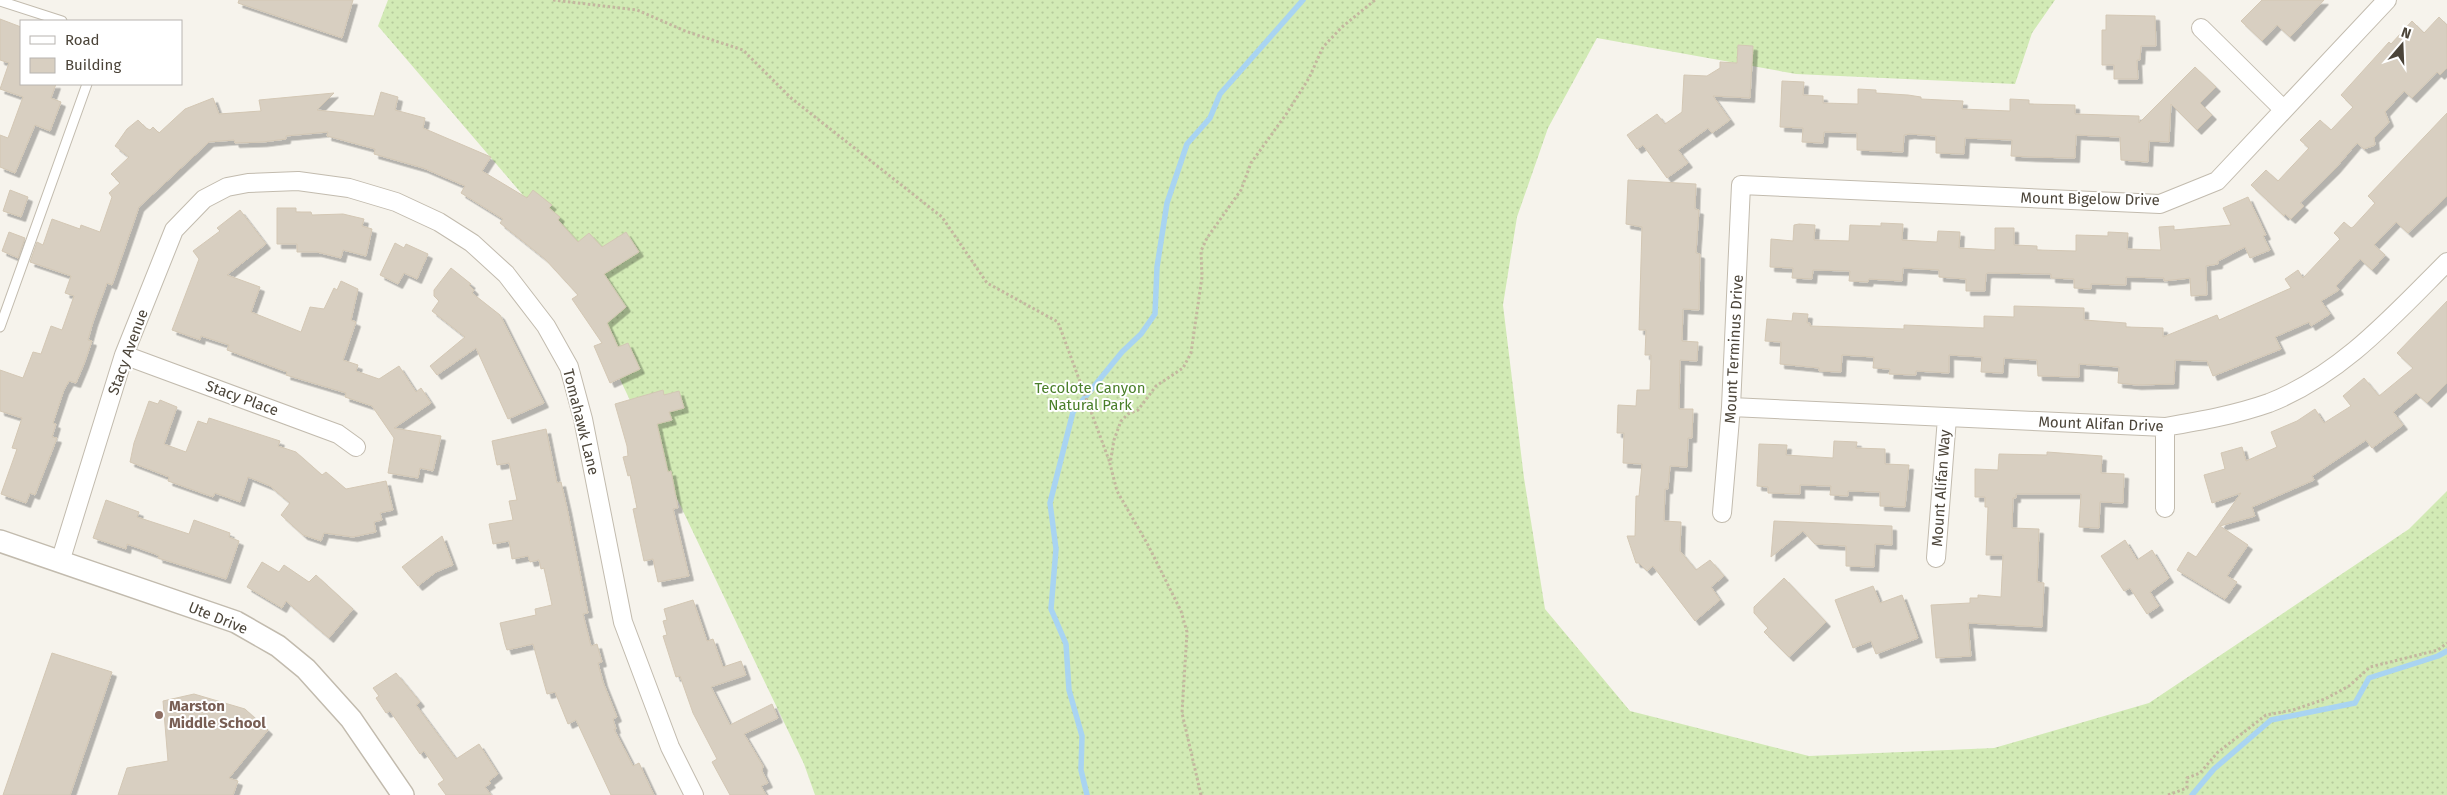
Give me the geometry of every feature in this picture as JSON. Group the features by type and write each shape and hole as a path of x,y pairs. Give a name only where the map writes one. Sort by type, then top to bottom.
{"street":[{"name":"Mount Bigelow Drive","path":"1742,185 2160,204 2217,181 2387,0"},
{"path":"2201,28 2283,109"},
{"name":"Tomahawk Lane","path":"248,183 298,181 349,188 396,202 439,222 472,243 506,274 546,326 569,367 583,419 623,622 670,747 694,795"},
{"name":"Stacy Avenue","path":"60,562 124,355 174,230 204,199 227,187 248,183"},
{"name":"Mount Terminus Drive","path":"1722,513 1732,408 1742,185"},
{"name":"Mount Alifan Drive","path":"1732,408 2165,427 2222,417 2270,402 2316,379 2365,344 2447,262"},
{"name":"Stacy Place","path":"124,355 338,434 356,447"},
{"name":"Mount Alifan Way","path":"1936,558 1947,418"},
{"path":"2165,427 2165,508"},
{"name":"Ute Drive","path":"0,541 236,622 278,646 306,669 351,719 402,795"}],"lane":[{"path":"0,1 59,20"},
{"path":"0,327 87,85"}],"path":[{"path":"553,0 637,10 685,31 743,50 791,98 942,217 987,283 1058,322 1110,464 1117,491 1148,544 1180,611 1187,632 1182,713 1201,795"},
{"path":"1110,464 1114,440 1121,421 1128,414 1138,410 1156,386 1182,368 1191,353 1202,277 1201,251 1207,238 1241,190 1252,163 1309,78 1323,47 1342,27 1375,0"},
{"path":"2168,795 2187,788 2187,778 2200,773 2218,752 2266,714 2293,710 2324,699 2349,686 2370,668 2438,650 2447,643"}],"green space":[{"name":"Tecolote Canyon Natural Park","path":"388,0 2055,0 2032,33 2015,84 1796,74 1597,38 1548,128 1517,217 1503,305 1524,478 1545,609 1630,711 1809,756 1994,748 2149,703 2409,529 2447,491 2447,795 815,795 804,764 594,325 522,194 378,26"}],"building":[{"path":"239,0 353,0 342,38 238,3"},
{"path":"2262,0 2324,0 2290,37 2277,25 2262,41 2241,21"},
{"path":"2106,15 2155,16 2156,46 2141,46 2140,60 2137,60 2138,79 2114,79 2114,65 2102,65 2102,30 2106,30"},
{"path":"2439,17 2447,25 2447,68 2440,75 2437,72 2412,98 2404,91 2385,112 2389,122 2374,138 2375,145 2364,149 2357,143 2335,169 2300,203 2304,206 2291,219 2285,214 2284,216 2251,185 2266,170 2278,181 2309,148 2300,140 2320,120 2331,130 2353,107 2341,95 2389,42 2391,44 2412,21 2424,33"},
{"path":"0,19 20,27 20,85 56,85 51,98 61,102 50,131 35,125 15,173 0,167 0,135 8,138 23,97 0,89 9,63 0,60"},
{"path":"1738,45 1753,46 1750,98 1713,96 1730,120 1712,133 1708,128 1678,150 1688,163 1667,178 1643,145 1637,149 1627,135 1657,114 1665,124 1682,112 1684,75 1707,76 1720,68 1720,62 1737,63"},
{"path":"2195,67 2216,87 2200,103 2212,115 2197,130 2171,104 2169,142 2149,141 2148,162 2121,160 2120,137 2076,135 2075,158 2031,157 2011,156 2012,140 1965,138 1964,154 1936,153 1936,136 1910,134 1904,135 1903,152 1857,150 1857,133 1824,132 1823,143 1802,142 1803,128 1780,127 1782,81 1804,82 1803,95 1823,96 1823,103 1858,104 1858,89 1876,90 1876,93 1908,95 1921,97 1921,99 1963,101 1962,109 2010,111 2010,99 2029,100 2029,104 2075,105 2075,114 2139,116 2139,123"},
{"path":"381,92 398,97 395,110 425,118 423,128 491,157 482,171 527,198 533,190 552,205 549,208 560,217 558,220 578,242 589,233 602,247 626,232 639,252 604,274 626,307 607,323 618,347 628,343 640,369 610,383 594,346 602,343 572,299 578,295 545,259 500,223 503,219 461,193 465,186 423,168 374,154 375,149 327,136 328,132 286,136 286,139 263,142 235,143 234,140 209,142 139,207 112,285 107,283 93,322 88,340 92,341 84,364 76,383 69,381 64,390 53,423 56,424 52,437 57,438 35,495 30,493 26,503 1,494 17,449 12,448 22,418 0,411 0,370 23,378 33,352 41,354 51,326 62,330 74,296 65,293 71,276 30,262 37,242 43,245 52,219 80,229 81,225 100,232 112,197 109,193 120,183 111,174 129,157 115,146 127,129 138,120 146,128 150,130 153,127 159,133 185,109 213,98 219,114 261,111 259,100 334,93 317,110 374,116"},
{"path":"2447,113 2447,196 2408,233 2396,222 2374,245 2385,255 2372,270 2360,259 2336,286 2339,290 2321,301 2330,314 2311,326 2309,322 2275,337 2281,349 2213,376 2207,361 2175,360 2174,384 2137,385 2118,383 2119,367 2079,364 2079,377 2038,376 2037,360 2004,358 2003,373 1981,372 1982,357 1949,355 1949,373 1916,371 1916,375 1889,374 1890,369 1873,368 1874,357 1842,355 1841,372 1819,371 1819,368 1780,364 1781,342 1765,341 1767,319 1792,321 1793,313 1808,314 1807,323 1810,323 1810,326 1904,329 1904,325 1984,328 1984,316 2014,317 2014,306 2084,308 2084,320 2126,323 2126,327 2163,328 2163,337 2217,315 2219,320 2291,288 2285,279 2298,270 2303,278 2340,239 2334,233 2344,222 2351,228 2353,227 2375,203 2368,196"},
{"path":"1628,180 1696,184 1695,209 1699,210 1696,253 1700,254 1699,310 1683,309 1682,341 1698,342 1697,361 1680,360 1679,409 1693,409 1692,438 1688,438 1687,467 1670,466 1668,489 1665,489 1664,521 1681,522 1680,551 1696,570 1710,560 1724,576 1711,587 1720,600 1695,621 1653,566 1647,571 1639,563 1636,563 1627,536 1635,536 1636,496 1639,496 1642,464 1623,463 1624,433 1617,433 1618,405 1636,406 1637,390 1650,390 1651,355 1645,355 1646,330 1639,330 1642,227 1626,224"},
{"path":"10,190 28,197 21,217 3,211"},
{"path":"2248,197 2266,235 2263,236 2270,250 2250,258 2245,247 2218,261 2218,264 2206,266 2207,295 2191,296 2190,278 2164,281 2164,278 2126,277 2126,285 2091,284 2091,289 2074,288 2074,279 2051,278 2051,274 1988,273 1986,274 1985,291 1966,291 1966,279 1939,277 1939,270 1903,268 1902,281 1869,279 1868,282 1849,281 1850,271 1813,270 1812,279 1792,278 1793,268 1770,267 1771,239 1793,241 1794,225 1799,224 1815,225 1814,240 1849,241 1850,225 1881,226 1881,223 1903,224 1902,240 1937,242 1938,231 1960,232 1959,248 1995,250 1995,228 2014,228 2014,245 2037,246 2037,250 2076,251 2076,235 2108,236 2108,232 2128,233 2127,249 2161,250 2159,227 2174,226 2174,230 2231,225 2223,208"},
{"path":"277,208 296,208 296,212 311,212 312,215 343,214 364,219 362,226 372,229 366,256 343,250 341,258 317,252 297,252 297,244 277,244"},
{"path":"240,210 266,244 227,275 260,287 251,312 301,332 310,307 324,309 334,288 337,290 341,281 358,289 351,320 356,322 343,360 358,365 356,371 379,379 399,366 416,392 421,388 431,403 394,428 441,436 433,471 420,468 418,478 388,473 394,438 372,406 345,397 346,393 286,375 287,372 227,350 229,345 201,336 200,340 172,330 199,259 193,251 220,231 217,228"},
{"path":"9,232 25,238 18,258 2,251"},
{"path":"395,243 404,248 406,244 428,254 417,279 404,273 398,284 380,275"},
{"path":"451,268 471,284 469,285 474,290 472,293 500,315 544,403 508,419 476,348 437,375 430,366 465,337 432,311 439,301 434,296 434,290"},
{"path":"2447,301 2447,383 2427,403 2416,393 2393,412 2403,425 2372,448 2366,440 2312,476 2314,480 2252,507 2255,516 2220,526 2248,545 2227,576 2237,582 2225,599 2177,570 2188,552 2196,557 2241,493 2212,503 2204,475 2225,469 2221,453 2242,447 2246,461 2277,447 2271,432 2297,421 2315,409 2324,423 2351,406 2343,396 2364,378 2379,396 2413,368 2397,353"},
{"path":"663,390 664,395 679,391 684,408 669,412 672,420 657,424 668,472 671,471 678,508 673,509 689,576 658,582 653,559 644,561 633,509 637,508 630,475 628,476 623,457 628,456 627,446 615,404"},
{"path":"160,400 177,407 164,444 186,452 198,421 207,424 209,418 280,441 278,446 296,452 322,475 326,472 346,489 386,481 393,510 380,513 382,520 374,522 376,532 353,537 324,533 321,541 303,535 281,515 290,503 270,486 248,477 240,502 215,493 213,497 168,481 169,477 130,462 134,443 149,401 158,404"},
{"path":"546,429 557,483 561,482 567,508 588,613 583,614 591,646 597,644 602,662 598,663 603,682 617,717 613,719 616,729 614,729 633,766 639,763 654,795 611,795 576,720 568,724 555,692 547,694 533,644 507,650 505,644 500,623 536,615 535,609 552,605 544,568 541,569 539,560 530,562 528,556 512,559 509,541 493,544 489,524 513,520 509,501 517,500 509,463 497,465 492,441"},
{"path":"1834,441 1857,442 1856,448 1885,449 1885,464 1909,465 1905,507 1880,506 1880,492 1848,491 1848,496 1830,495 1831,486 1800,485 1800,494 1768,493 1768,487 1757,486 1759,444 1787,445 1786,455 1833,458"},
{"path":"2047,452 2102,456 2101,473 2124,474 2123,503 2100,502 2099,528 2079,527 2081,494 2016,494 2016,498 2013,498 2012,528 2039,529 2037,582 2044,583 2042,627 1968,623 1971,656 1936,658 1931,605 1970,603 1970,598 1978,598 1978,595 2001,597 2003,555 1986,555 1988,507 1985,507 1985,497 1975,497 1975,469 1998,470 1999,454 2047,455"},
{"path":"106,500 139,512 137,517 189,534 194,520 230,533 229,537 239,541 226,579 158,558 159,556 155,554 127,544 126,549 93,538"},
{"path":"1774,521 1892,526 1892,545 1875,544 1874,567 1846,566 1846,546 1815,544 1803,531 1771,557"},
{"path":"442,536 453,565 436,572 418,586 402,567"},
{"path":"2125,540 2137,560 2152,550 2169,578 2150,592 2159,606 2147,614 2130,588 2124,591 2101,556"},
{"path":"262,562 279,572 284,565 309,582 316,575 353,609 329,638 286,601 282,608 247,587"},
{"path":"1784,578 1826,622 1789,657 1764,632 1768,628 1754,613 1754,607"},
{"path":"1873,586 1880,603 1902,595 1918,638 1876,654 1871,641 1853,648 1835,600"},
{"path":"693,600 707,641 713,639 723,667 741,661 746,675 711,687 730,725 772,704 778,718 744,734 763,766 762,771 768,783 761,786 766,795 730,795 712,762 717,759 693,713 680,676 676,677 663,636 667,635 663,621 667,620 664,609"},
{"path":"52,653 112,672 70,795 3,795"},
{"path":"396,673 420,702 416,705 456,759 479,744 498,774 485,787 491,795 446,795 438,784 444,780 424,751 420,754 390,711 386,713 376,698 379,696 373,688"},
{"path":"194,694 245,709 268,730 229,778 238,781 233,795 118,795 127,768 168,761 163,701"}],"waterway":[{"path":"1087,795 1081,770 1082,736 1069,690 1066,644 1051,609 1056,549 1050,503 1073,412 1122,352 1141,334 1155,314 1157,267 1167,203 1187,144 1210,118 1220,94 1303,0"},
{"path":"2192,795 2214,769 2271,720 2355,703 2369,678 2438,656 2447,651"}],"place":[{"name":"Marston Middle School","path":"159,715"}]}
